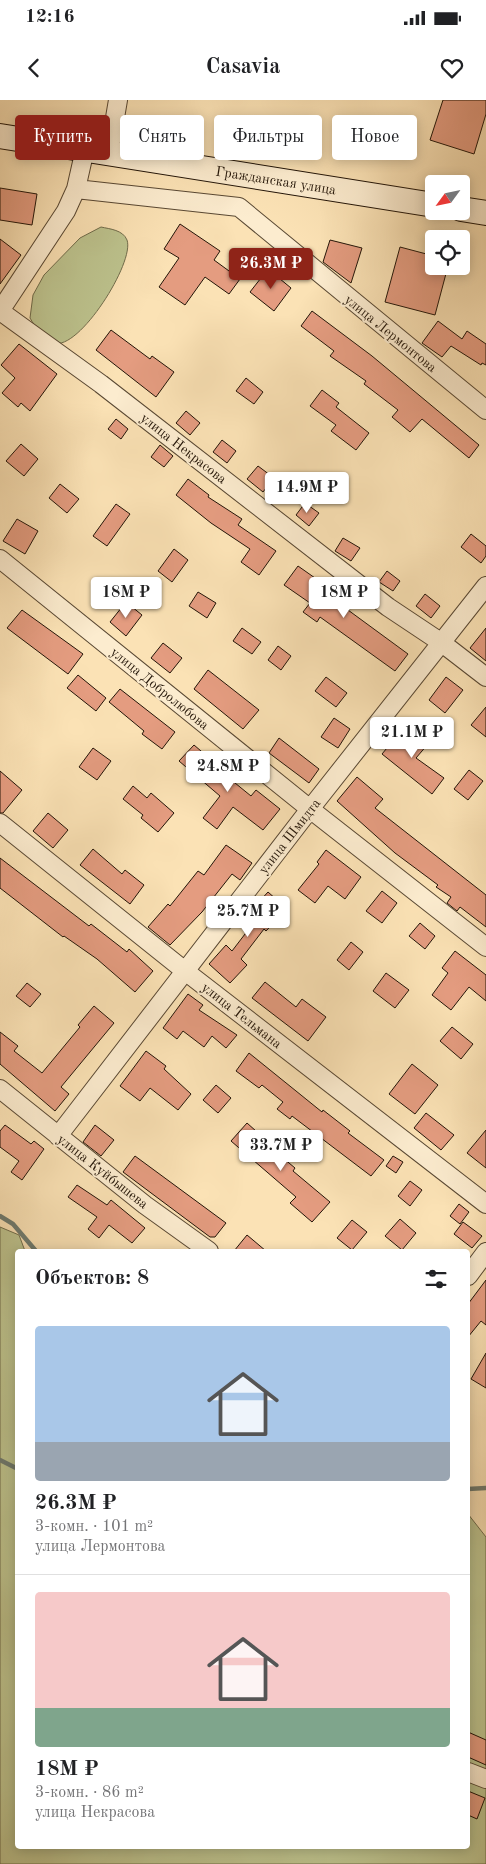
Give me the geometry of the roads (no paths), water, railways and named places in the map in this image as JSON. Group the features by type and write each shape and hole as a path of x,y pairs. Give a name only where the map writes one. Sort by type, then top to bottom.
{"main road":[{"name":"Гражданская улица","path":"0,136 15,138"},
{"name":"Гражданская улица","path":"110,153 425,203"},
{"path":"470,210 486,213"}],"street":[{"path":"110,147 118,100"},
{"path":"0,311 47,243 66,211 76,189 83,160"},
{"name":"улица Лермонтова","path":"76,189 240,207 486,410"},
{"name":"улица Некрасова","path":"0,311 101,384 388,607 442,642 486,677"},
{"name":"улица Добролюбова","path":"0,559 310,809 486,947"},
{"name":"улица Шмидта","path":"58,1136 310,809 486,586"},
{"name":"улица Тельмана","path":"0,823 185,971 486,1204"},
{"name":"улица Куйбышева","path":"0,1089 145,1205 206,1249"},
{"path":"470,1273 486,1252"},
{"path":"470,1773 486,1779"}],"waterway":[{"path":"0,1216 13,1224 34,1249"},
{"path":"0,1460 15,1468"},
{"path":"470,1489 486,1488"}]}
